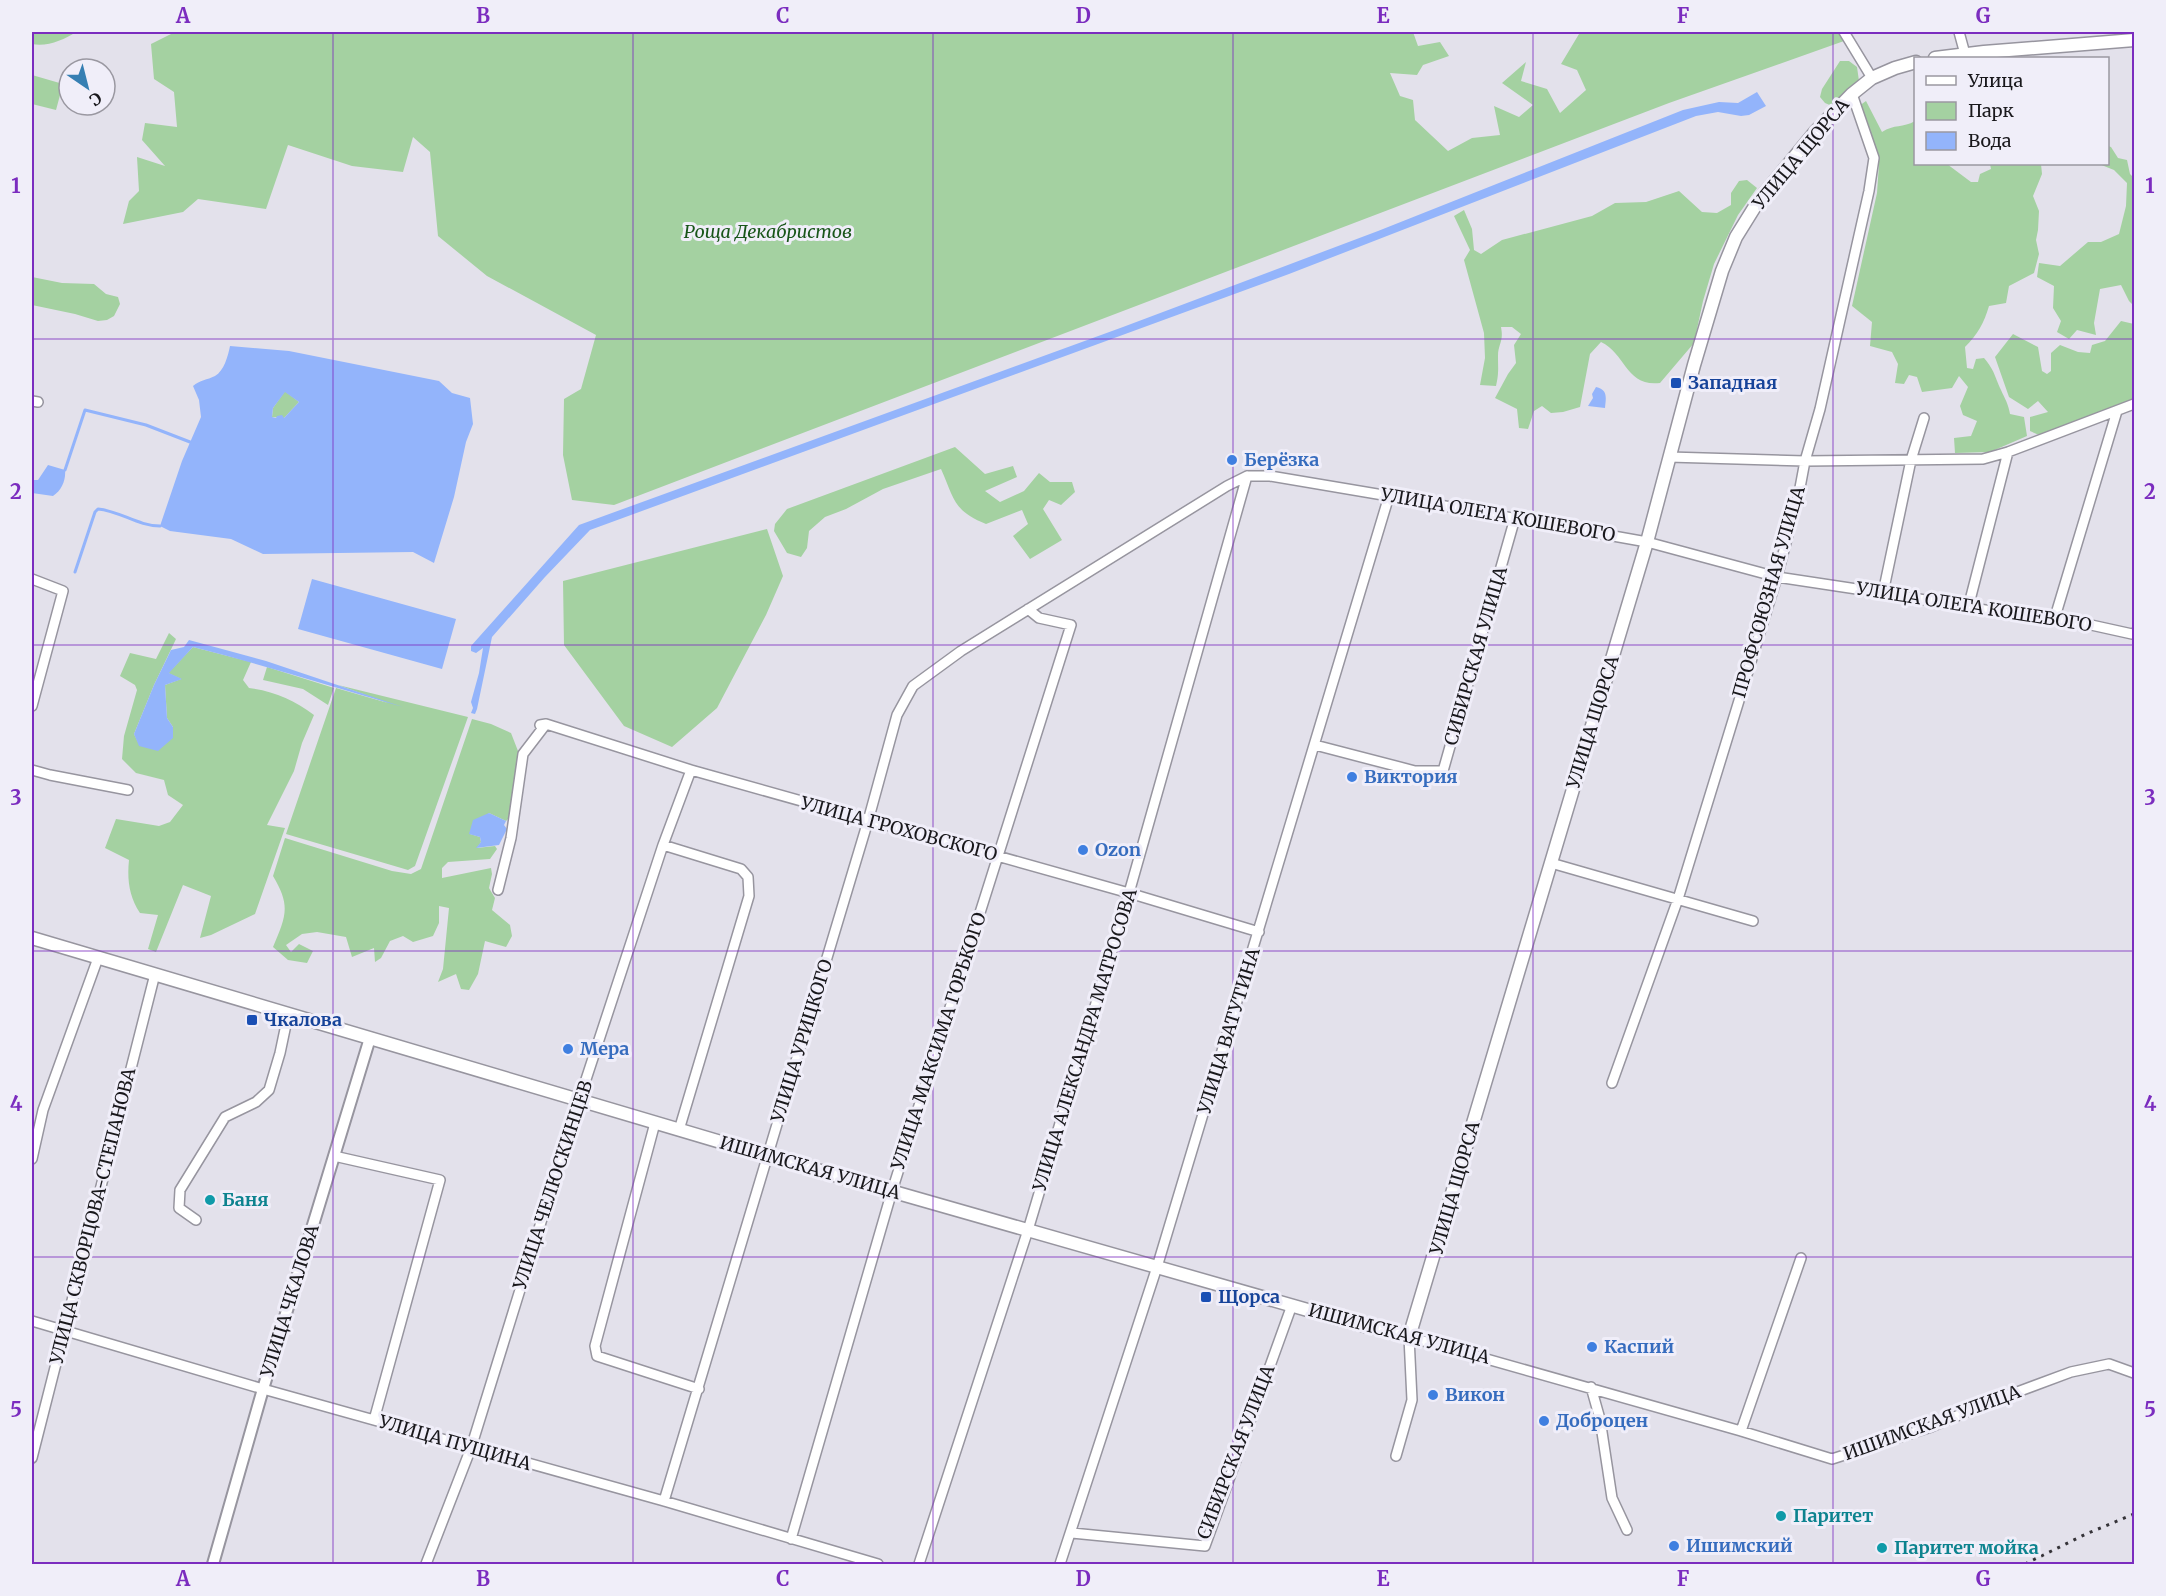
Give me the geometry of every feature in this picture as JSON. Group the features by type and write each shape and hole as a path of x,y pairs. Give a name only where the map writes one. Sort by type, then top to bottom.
{"main road":[{"path":"1942,57 2134,40"},
{"name":"УЛИЦА ЩОРСА","path":"1409,1337 1417,1317 1647,542 1694,365 1722,271 1736,237 1759,200 1815,132 1852,94 1872,78 1914,63"},
{"name":"ИШИМСКАЯ УЛИЦА","path":"32,938 288,1016 580,1099 768,1156 1409,1337"}],"street":[{"path":"1844,32 1872,78"},
{"path":"1959,32 1965,54"},
{"name":"ПРОФСОЮЗНАЯ УЛИЦА","path":"1611,1083 1678,899 1777,577 1799,493 1869,191 1874,158 1852,94"},
{"path":"1669,457 1805,461 1983,459 2008,452 2134,404"},
{"path":"2055,617 2116,411"},
{"path":"1883,593 1911,460 1924,418"},
{"path":"1968,608 2008,452"},
{"path":"1028,609 1246,476"},
{"name":"УЛИЦА ОЛЕГА КОШЕВОГО","path":"1246,476 1270,476 1389,495 1647,542 1777,577 2044,620 2055,617 2134,633"},
{"name":"УЛИЦА АЛЕКСАНДРА МАТРОСОВА","path":"920,1564 1028,1230 1129,892 1246,476"},
{"name":"УЛИЦА ВАТУТИНА","path":"1060,1564 1157,1267 1389,495"},
{"name":"СИБИРСКАЯ УЛИЦА","path":"1315,745 1415,771 1443,771 1515,518"},
{"path":"32,579 63,591 32,706"},
{"name":"УЛИЦА УРИЦКОГО","path":"664,1501 868,821 897,714 913,686 961,651 1028,609"},
{"name":"УЛИЦА МАКСИМА ГОРЬКОГО","path":"791,1539 892,1191 1071,625 1040,618 1028,609"},
{"name":"УЛИЦА ГРОХОВСКОГО","path":"498,890 511,838 523,754 543,725 868,821 1129,892 1259,932"},
{"path":"32,770 128,790"},
{"name":"УЛИЦА ЧЕЛЮСКИНЦЕВ","path":"426,1564 471,1448 580,1099 663,845 691,770"},
{"path":"663,845 741,869 748,877 749,896 679,1130"},
{"path":"1551,863 1753,921"},
{"path":"32,1159 43,1110 98,958"},
{"name":"УЛИЦА СКВОРЦОВА-СТЕПАНОВА","path":"32,1458 155,974"},
{"path":"196,1221 179,1208 180,1190 225,1117 256,1102 269,1089 288,1016"},
{"name":"УЛИЦА ЧКАЛОВА","path":"213,1564 263,1389 370,1038"},
{"path":"655,1123 595,1346 597,1356 699,1389"},
{"path":"334,1156 440,1180 374,1420"},
{"path":"1742,1431 1801,1258"},
{"name":"СИБИРСКАЯ УЛИЦА","path":"1072,1533 1205,1546 1292,1305"},
{"name":"УЛИЦА ПУЩИНА","path":"32,1321 878,1564"},
{"name":"ИШИМСКАЯ УЛИЦА","path":"1409,1337 1742,1431 1832,1459 1931,1427 1985,1404 2072,1372 2109,1364 2134,1373"},
{"name":"УЛИЦА ЩОРСА","path":"1396,1456 1412,1400 1409,1337"},
{"path":"1591,1388 1600,1419 1612,1498 1627,1530"}],"green space":[{"path":"32,32 76,32 55,42 38,45 32,44"},
{"name":"Роща Декабристов","path":"175,32 1413,32 1418,46 1440,42 1449,56 1423,65 1417,75 1390,73 1400,96 1413,100 1415,120 1448,151 1472,138 1500,135 1494,106 1519,117 1533,105 1502,83 1526,62 1521,81 1547,89 1560,113 1586,90 1577,70 1561,64 1579,34 1576,32 1840,32 1844,41 1669,103 614,505 572,500 563,455 564,399 581,389 596,335 487,276 438,236 430,152 413,137 403,172 352,166 288,145 266,209 198,199 183,212 123,224 129,201 139,191 137,157 165,166 142,140 145,123 177,127 174,92 154,79 151,44"},
{"path":"1840,61 1849,61 1857,67 1859,81 1832,106 1820,97 1822,89"},
{"path":"32,75 57,82 56,110 32,104"},
{"path":"1866,101 1882,132 1914,121 1914,165 1948,165 1971,182 1978,182 1980,174 1991,169 1990,165 2041,165 2042,174 2033,196 2039,211 2036,240 2039,254 2034,273 2009,286 2006,303 1989,306 1980,328 1965,347 1967,368 1973,369 1976,359 1984,358 1994,373 2010,414 2024,417 2027,436 1990,452 1955,453 1954,438 1971,436 1977,421 1963,415 1960,406 1968,387 1959,376 1952,388 1922,392 1917,377 1909,375 1904,384 1895,383 1898,364 1892,352 1870,346 1872,322 1852,306 1877,193 1879,164 1859,106"},
{"path":"2109,146 2118,158 2127,160 2130,174 2134,178 2134,306 2121,285 2100,289 2094,323 2096,335 2077,330 2069,339 2057,332 2061,321 2053,308 2054,286 2037,277 2039,263 2060,266 2088,242 2101,242 2119,234 2126,206 2127,183 2114,170 2102,165 2109,165"},
{"path":"1747,180 1757,188 1738,215 1714,264 1694,343 1660,383 1640,380 1609,347 1601,342 1590,354 1580,407 1551,413 1542,406 1534,411 1528,429 1519,428 1517,409 1495,398 1516,363 1514,345 1521,334 1512,327 1501,327 1496,386 1480,385 1485,358 1484,333 1464,260 1470,250 1454,216 1464,210 1472,229 1474,250 1481,254 1502,240 1592,216 1615,203 1646,202 1679,191 1702,212 1717,213 1731,205 1731,193 1739,181"},
{"path":"32,277 62,283 94,284 106,294 118,297 120,304 114,316 98,321 32,305"},
{"path":"2121,321 2134,324 2134,399 2114,409 2039,435 2030,431 2030,417 2048,412 2038,401 2028,409 2009,397 1995,357 2013,334 2038,347 2042,371 2047,374 2051,371 2051,353 2060,345 2078,352 2090,353 2092,345 2105,341"},
{"path":"285,391 299,402 284,418 272,417 273,408"},
{"path":"955,447 985,474 1013,466 1017,477 985,491 1000,502 1024,491 1039,473 1050,482 1072,482 1075,492 1061,505 1049,500 1043,509 1062,540 1030,559 1013,536 1028,524 1022,510 986,524 975,519 961,509 956,502 941,469 883,489 846,509 825,517 809,531 807,548 801,557 787,553 774,531 775,524 787,509"},
{"path":"767,529 783,576 766,615 717,708 672,747 624,726 564,645 563,581"},
{"path":"169,633 176,639 134,734 140,746 173,727 167,718 165,685 181,679 168,673 193,647 251,662 243,680 249,688 283,697 314,715 302,743 294,771 267,825 285,828 255,914 200,938 211,896 183,885 156,952 148,949 158,915 140,913 133,901 130,888 129,860 105,848 116,819 159,826 170,822 183,805 168,795 164,780 136,773 122,759 124,736 137,690 135,685 120,676 130,653 156,659"},
{"path":"267,667 334,688 328,705 303,689 263,680"},
{"path":"338,685 468,717 415,866 408,870 286,834 336,688 388,703"},
{"path":"472,719 511,733 518,751 511,816 506,821 489,813 470,834 480,837 481,842 477,848 495,846 497,849 490,859 448,862 442,868 442,878 491,868 489,888 495,898 492,910 510,925 512,936 506,947 485,941 478,974 469,990 461,989 456,974 438,982 443,969 449,908 439,906 439,923 433,936 413,942 403,936 390,941 381,958 375,962 374,948 352,957 346,937 317,932 302,934 286,945 291,952 299,944 313,951 307,963 288,960 273,947 285,911 279,886 273,876 285,838 392,871 411,874 421,869"}],"water":[{"path":"1757,92 1766,106 1749,115 1718,112 1696,116 1289,274 590,530 492,637 477,709 475,714 471,713 473,708 471,702 483,648 476,653 471,651 471,646 579,525 1123,327 1378,231 1683,110 1719,102 1738,103"},
{"path":"230,346 289,351 439,381 452,393 470,398 473,424 466,442 454,497 434,563 413,552 263,554 231,539 170,531 160,526 182,461 201,417 199,400 193,386 221,371","holes":["285,392 299,402 284,418 282,415 272,417 273,408"]},
{"path":"1596,387 1604,392 1605,408 1588,406"},
{"path":"48,465 65,470 61,488 53,496 32,493 32,480 38,480"},
{"path":"312,579 456,619 442,669 298,629"},
{"path":"189,640 266,661 403,707 193,647 169,673 182,679 165,685 167,718 173,727 173,738 158,751 139,746 134,734 154,685 171,650 184,647"},
{"path":"489,813 506,821 504,825 507,829 499,845 476,848 481,842 480,837 469,834 473,820"}],"waterway":[{"path":"65,470 85,410 146,425 190,442"},
{"path":"75,572 98,509 114,512 144,524 160,526"}],"railway":[{"path":"2025,1564 2086,1534 2134,1514"}],"place":[{"name":"Западная","path":"1676,383"},
{"name":"Берёзка","path":"1232,460"},
{"name":"Виктория","path":"1352,777"},
{"name":"Ozon","path":"1083,850"},
{"name":"Чкалова","path":"252,1020"},
{"name":"Мера","path":"568,1049"},
{"name":"Баня","path":"210,1200"},
{"name":"Щорса","path":"1206,1297"},
{"name":"Каспий","path":"1592,1347"},
{"name":"Викон","path":"1433,1395"},
{"name":"Доброцен","path":"1544,1421"},
{"name":"Паритет","path":"1781,1516"},
{"name":"Ишимский","path":"1674,1546"},
{"name":"Паритет мойка","path":"1882,1548"}]}
